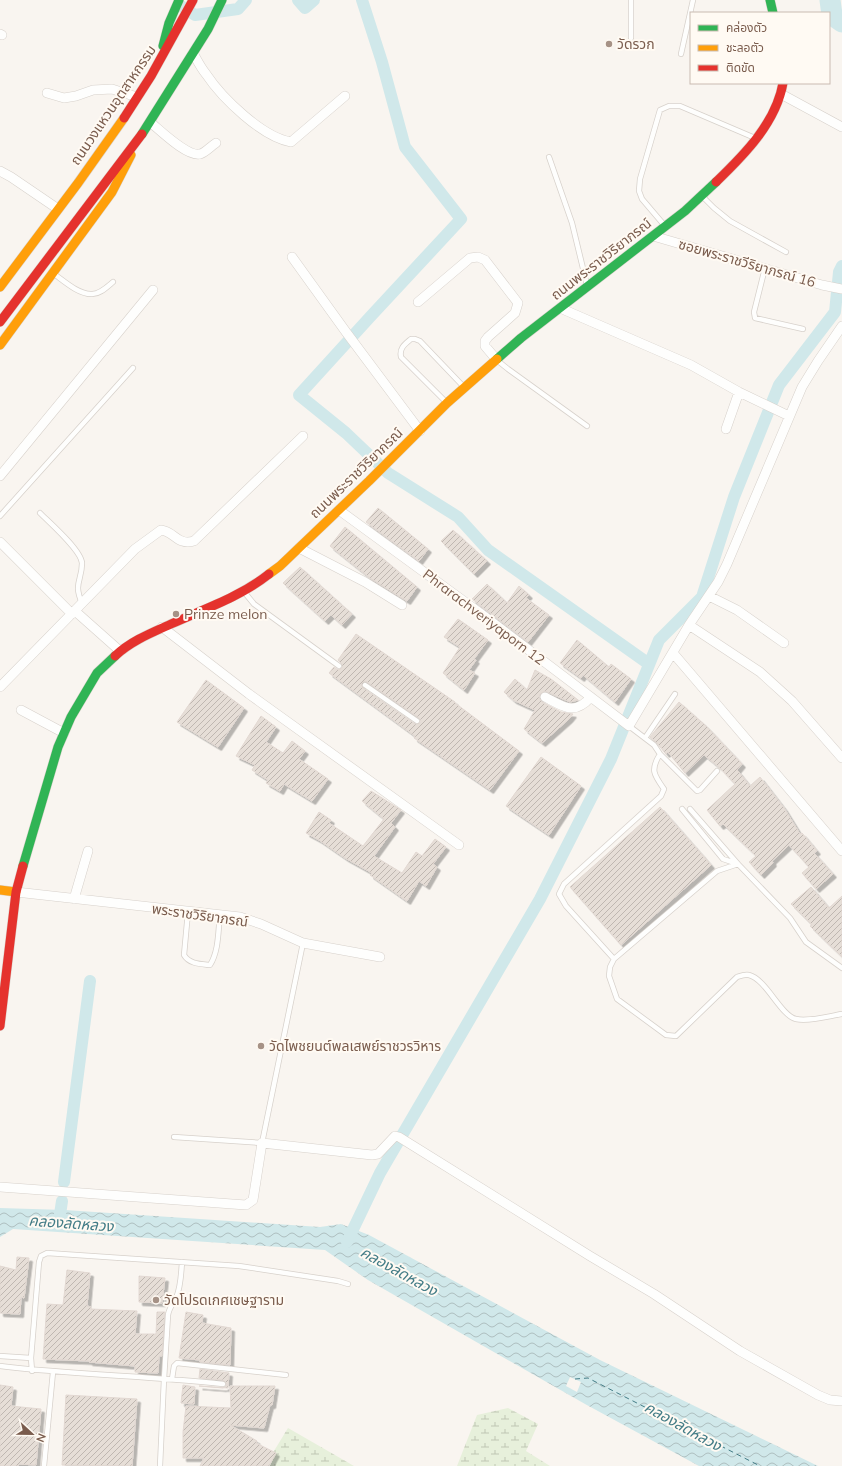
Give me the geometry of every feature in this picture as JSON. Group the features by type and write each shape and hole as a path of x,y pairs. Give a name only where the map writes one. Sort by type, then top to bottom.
{"main road":[{"path":"158,63 169,23 179,0"},
{"name":"ถนนวงแหวนอุตสาหกรรม","path":"0,277 58,209 104,145 137,97 179,29 193,0"},
{"path":"0,322 142,134 208,29 222,0"},
{"path":"770,0 773,12"},
{"name":"ถนนพระราชวิริยาภรณ์","path":"0,1026 16,892 53,761 64,733 79,702 97,673 120,651 143,636 244,592 280,566 394,458 447,403 496,359 666,226 702,195 757,138 773,114 781,94 783,84"},
{"path":"0,345 112,192 142,134"},
{"name":"ถนนวงแหวนอุตสาหกรรม","path":"0,287 49,220"},
{"path":"0,890 16,892"}],"street":[{"path":"193,53 206,74 237,108 268,133 281,140 291,142 345,96"},
{"path":"47,93 64,98 94,90 112,89 137,97"},
{"path":"781,94 842,127"},
{"path":"150,122 175,143 194,154 202,154 216,143"},
{"path":"0,171 58,209"},
{"name":"ซอยพระราชวีริยาภรณ์ 16","path":"653,236 822,285 842,289"},
{"path":"292,257 360,352 420,431"},
{"path":"418,302 470,258 478,257 485,260 518,303 515,313 485,341 485,346 496,359"},
{"path":"0,476 153,290"},
{"path":"560,308 691,366 739,392 789,416"},
{"path":"628,725 709,596 727,564 802,387 842,326"},
{"path":"726,429 739,392"},
{"path":"0,687 135,549 153,534 164,530 182,542 188,543 194,540 303,436"},
{"name":"Phrarachveriyaporn 12","path":"339,510 480,613 628,725"},
{"path":"0,542 73,612 120,651"},
{"path":"299,548 365,582 402,605"},
{"path":"709,596 737,610 784,643"},
{"path":"689,626 760,672 792,701 842,758"},
{"path":"162,627 249,694 459,845"},
{"path":"673,653 842,851"},
{"path":"545,697 564,707 576,708 583,705 591,697"},
{"path":"21,710 64,733"},
{"path":"74,899 88,851"},
{"name":"พระราชวิริยาภรณ์","path":"16,892 240,918 261,924 303,943 380,956"},
{"path":"0,1187 246,1205 253,1200 262,1143 372,1155 378,1154 395,1136 400,1136 590,1256 654,1294 740,1351 818,1395 830,1400 842,1401"}],"lane":[{"path":"631,0 631,38"},
{"path":"690,12 693,0"},
{"path":"681,54 690,14"},
{"path":"666,226 642,199 639,191 640,180 660,110 669,106 680,106 757,138"},
{"path":"549,157 572,223 587,288"},
{"path":"702,195 714,208 730,221 786,252"},
{"path":"765,268 754,312 754,318 803,329"},
{"path":"52,273 79,291 91,295 99,292 113,282"},
{"path":"447,403 401,357 401,348 411,338 420,341 465,388"},
{"path":"496,359 587,426"},
{"path":"0,516 132,368"},
{"path":"40,513 78,552 82,563 77,588 78,595 82,603"},
{"path":"244,592 254,604 339,666"},
{"path":"365,685 417,721"},
{"path":"645,738 675,694"},
{"path":"628,725 654,745 660,754 697,791 700,790 717,771"},
{"path":"614,959 566,906 559,894 564,884 661,796 664,789 654,773 654,764 660,754"},
{"path":"682,809 723,859 738,864"},
{"path":"690,810 738,864 790,918 806,942 842,968"},
{"path":"738,864 717,871 614,959 610,967 609,976 617,999 666,1036 676,1036 737,977 745,975 750,975 755,978 788,1015 795,1019 822,1018 842,1014"},
{"path":"188,912 184,955 186,959 197,963 210,965 214,958 220,915"},
{"path":"174,1137 262,1143 303,943"},
{"path":"32,1370 31,1358 39,1262 41,1256 47,1253 239,1266 338,1281 348,1284"},
{"path":"160,1466 169,1311 176,1297 181,1279 182,1262"},
{"path":"0,1356 31,1358"},
{"path":"172,1379 174,1366 177,1363 286,1375"},
{"path":"0,1368 172,1379 223,1384"},
{"path":"44,1466 53,1372"}],"green space":[{"path":"508,1408 538,1424 526,1451 550,1466 457,1466 477,1415"},
{"path":"288,1428 354,1466 268,1466 266,1464"}],"water":[{"name":"คลองลัดหลวง","path":"0,1208 65,1210 320,1227 341,1224 369,1235 600,1360 818,1466 699,1466 585,1404 368,1280 325,1250 13,1229 0,1237"}],"pier":[{"path":"570,1377 581,1382 577,1392 566,1386"}],"building":[{"path":"378,508 428,549 419,561 366,522"},
{"path":"345,527 417,587 407,601 370,578 330,546"},
{"path":"453,530 487,561 474,574 441,541"},
{"path":"300,567 352,614 342,625 331,615 325,621 283,583"},
{"path":"487,584 507,603 519,586 529,595 526,598 549,615 528,642 472,599"},
{"path":"458,619 488,640 474,659 476,660 469,670 475,673 464,690 443,673 460,647 444,637"},
{"path":"356,634 455,702 519,751 490,790 414,738 415,736 329,673 334,667 338,670 342,668 342,664 338,660","holes":["364,681 419,718 421,721 420,723 415,724 363,688 361,684"]},
{"path":"577,640 609,667 611,664 631,679 615,702 583,675 581,678 560,663"},
{"path":"535,670 551,679 578,700 570,702 545,691 540,694 539,698 542,702 561,712 573,714 542,743 524,729 535,710 513,700 504,692 515,679 527,690"},
{"path":"206,680 244,708 218,747 177,722"},
{"path":"679,702 706,726 742,764 737,770 750,786 760,777 784,808 800,834 802,833 817,851 814,853 833,874 816,889 802,873 809,867 789,845 772,861 773,863 761,875 749,862 756,856 723,824 720,826 707,810 735,784 720,768 704,755 685,773 668,752 666,754 650,737"},
{"path":"261,716 276,727 266,742 283,753 292,741 305,751 299,759 328,779 312,801 284,784 280,791 266,783 268,780 252,770 255,765 236,756"},
{"path":"541,757 581,786 549,835 506,806"},
{"path":"371,791 401,810 391,823 395,827 374,856 402,873 416,852 422,856 435,839 446,847 433,864 437,867 426,886 419,881 407,901 370,875 372,873 306,833 319,812 331,820 329,823 363,846 384,819 362,801"},
{"path":"660,807 711,865 621,945 570,887"},
{"path":"811,887 829,908 842,896 842,957 810,926 812,925 791,904"},
{"path":"17,1257 29,1258 24,1298 21,1297 20,1314 0,1313 0,1266 16,1270"},
{"path":"67,1270 90,1273 87,1306 91,1307 91,1309 137,1311 135,1334 156,1334 157,1312 165,1312 162,1356 159,1356 158,1373 135,1372 135,1366 89,1361 43,1359 47,1304 63,1305"},
{"path":"139,1276 165,1278 162,1303 139,1302"},
{"path":"186,1312 203,1315 202,1323 231,1328 230,1365 179,1358"},
{"path":"200,1369 229,1373 228,1388 223,1388 227,1384 223,1380 199,1378"},
{"path":"0,1385 13,1387 11,1406 41,1409 36,1465 19,1464 18,1466 0,1466"},
{"path":"183,1385 195,1387 194,1404 181,1403"},
{"path":"230,1386 275,1386 272,1405 270,1405 264,1428 230,1425 257,1441 256,1443 276,1453 269,1466 200,1466 204,1458 183,1458 183,1432 186,1406 231,1408"},
{"path":"66,1395 137,1399 132,1466 62,1465"}],"waterway":[{"path":"181,6 195,15 238,9 246,0"},
{"path":"298,0 305,8 314,0"},
{"path":"362,0 382,62 405,147 461,219 299,395 346,433 388,473 458,517 488,550 649,664"},
{"path":"830,0 832,15 842,22"},
{"path":"347,1242 380,1173 540,899 611,759 659,640 702,597 734,497 779,385 835,312 839,272 842,266"},
{"path":"64,1182 90,981"},
{"name":"คลองลัดหลวง","path":"59,1221 62,1201"}],"ferry route":[{"path":"575,1379 588,1378 760,1466"}],"traffic: fast":[{"path":"163,46 169,23 179,0"},
{"path":"142,134 208,29 222,0"},
{"path":"770,0 773,12"},
{"path":"497,359 521,338 685,211 716,182"},
{"path":"23,866 58,747 71,717 97,673 115,656"}],"traffic: slow":[{"path":"0,287 78,183 124,118"},
{"path":"0,345 112,192 131,155"},
{"path":"269,574 280,566 369,481 447,403 497,359"},
{"path":"0,890 16,892"}],"traffic: jam":[{"path":"124,118 151,76 193,0"},
{"path":"716,182 748,149 766,125 774,112 783,84"},
{"path":"0,322 142,134"},
{"path":"115,656 142,638 234,596 269,574"},
{"path":"0,1026 16,892 23,866"}],"place":[{"name":"วัดรวก","path":"609,44"},
{"name":"Prinze melon","path":"176,614"},
{"name":"วัดไพชยนต์พลเสพย์ราชวรวิหาร","path":"261,1046"},
{"name":"วัดโปรดเกศเชษฐาราม","path":"156,1300"}]}
